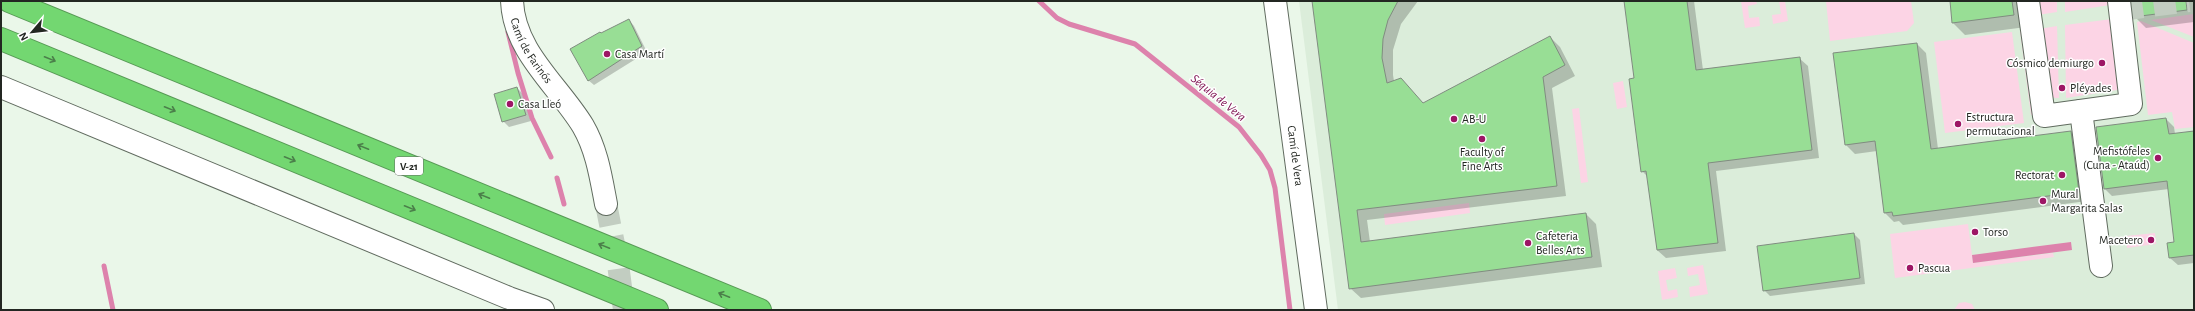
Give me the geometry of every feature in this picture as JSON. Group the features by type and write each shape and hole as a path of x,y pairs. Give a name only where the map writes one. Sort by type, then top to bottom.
{"highway":[{"name":"V-21","path":"9,1 760,310"},
{"path":"1,39 657,310"}],"street":[{"name":"Camí de Farinós","path":"512,1 523,45 583,127 597,160 606,204"},
{"name":"Camí de Vera","path":"1275,1 1316,310"},
{"path":"2028,1 2044,116 2131,104 2119,1"},
{"path":"1,87 494,292 543,310"},
{"path":"2081,111 2101,266"}],"shaded area":[{"path":"1299,1 2194,1 2194,310 1338,310"},
{"path":"1741,1 1756,1 1757,4 1748,6 1749,18 1759,17 1760,26 1745,28"},
{"path":"1779,1 1785,1 1788,21 1773,24 1772,15 1781,14"},
{"path":"1826,1 1911,1 1914,23 1907,31 1830,41"},
{"path":"2036,1 2057,1 2057,12 2038,15"},
{"path":"2065,1 2109,1 2110,5 2065,12"},
{"path":"2194,14 2194,37 2151,20"},
{"path":"2112,19 2122,84 2117,90 2066,98 2065,25"},
{"path":"2141,21 2194,43 2194,127 2175,129 2172,112 2148,115 2137,22"},
{"path":"2057,26 2059,98 2055,98 2049,95 2039,29"},
{"path":"2020,31 2024,31 2036,115 2031,115"},
{"path":"2012,32 2024,123 1945,133 1934,42"},
{"path":"1623,81 1627,107 1617,109 1613,83"},
{"path":"1579,108 1588,182 1581,183 1572,109"},
{"path":"1469,203 1470,213 1385,225 1384,214"},
{"path":"1968,224 1973,263 2053,253 2054,257 1895,278 1890,234"},
{"path":"2155,233 2156,244 2127,248 2126,236"},
{"path":"2071,242 2072,250 1973,263 1972,255"},
{"path":"1703,265 1708,294 1690,297 1689,287 1700,285 1698,274 1688,276 1687,268"},
{"path":"1675,268 1677,278 1666,280 1668,291 1677,289 1678,297 1662,300 1658,271"},
{"path":"1965,302 1972,304 1975,310 1954,310 1959,303"}],"building":[{"path":"1312,1 1398,1 1388,20 1383,39 1382,58 1387,83 1401,78 1423,103 1550,36 1565,65 1543,77 1557,186 1357,210 1361,242 1586,213 1592,257 1349,289"},
{"path":"1624,1 1687,1 1696,70 1800,57 1812,150 1708,163 1718,243 1657,250 1646,171 1641,172 1629,79 1634,78"},
{"path":"1950,1 2012,1 2014,15 1952,23"},
{"path":"2132,1 2186,1 2187,10 2133,17"},
{"name":"Casa Martí","path":"629,19 642,46 588,81 570,49 600,32 601,33"},
{"path":"1917,43 1931,149 2071,131 2079,192 1893,216 1892,212 1884,213 1875,141 1845,145 1833,53"},
{"name":"Casa Lleó","path":"517,87 526,115 502,122 494,94"},
{"path":"2166,118 2169,134 2194,131 2194,255 2169,258 2167,243 2174,242 2167,181 2104,189 2096,127"},
{"path":"1854,233 1860,278 1763,291 1757,246"}],"waterway":[{"name":"Séquia de Vera","path":"1039,1 1057,18 1069,24 1135,44 1239,127 1261,155 1270,170 1275,188 1290,310"},
{"path":"508,32 518,73 532,118 551,157"},
{"path":"557,178 564,204"},
{"path":"104,266 113,310"}],"tunnel":[{"path":"2121,10 2189,1"},
{"path":"606,204 618,264 624,310"}],"place":[{"name":"Casa Martí","path":"607,54"},
{"name":"Cósmico demiurgo","path":"2102,63"},
{"name":"Pléyades","path":"2062,88"},
{"name":"Casa Lleó","path":"510,104"},
{"name":"AB-U","path":"1454,119"},
{"name":"Estructura permutacional","path":"1958,124"},
{"name":"Faculty of Fine Arts","path":"1482,139"},
{"name":"Mefistófeles (Cuna - Ataúd)","path":"2158,158"},
{"name":"Rectorat","path":"2062,175"},
{"name":"Mural Margarita Salas","path":"2043,201"},
{"name":"Torso","path":"1975,232"},
{"name":"Macetero","path":"2151,240"},
{"name":"Cafeteria Belles Arts","path":"1528,243"},
{"name":"Pascua","path":"1910,268"}]}
